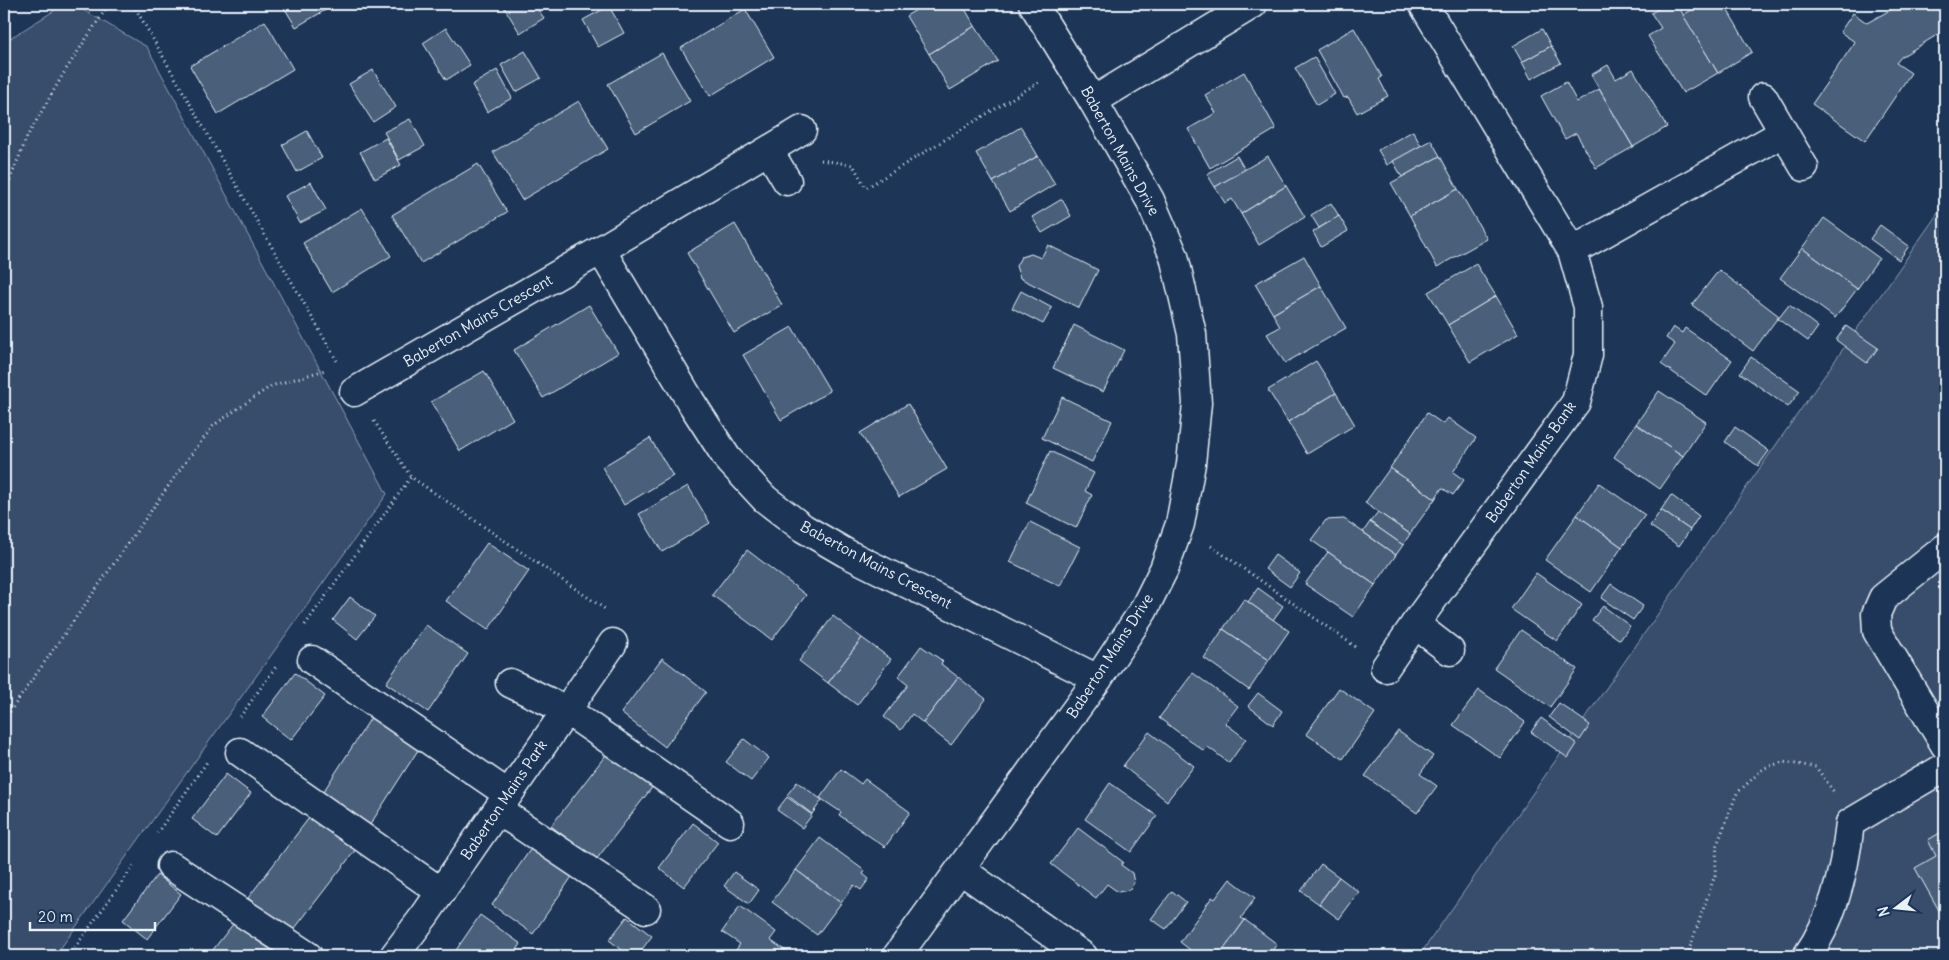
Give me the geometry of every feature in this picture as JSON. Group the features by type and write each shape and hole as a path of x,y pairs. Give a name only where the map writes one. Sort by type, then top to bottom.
{"street":[{"name":"Baberton Mains Drive","path":"897,956 1098,679 1143,610 1164,569 1180,524 1191,464 1197,403 1192,334 1174,256 1150,200 1093,101 1033,4"},
{"path":"1093,101 1253,4"},
{"name":"Baberton Mains Bank","path":"1385,668 1576,402 1588,355 1588,307 1572,251 1423,4"},
{"path":"1763,97 1804,168"},
{"name":"Baberton Mains Crescent","path":"354,392 601,250 802,130"},
{"path":"1572,251 1783,132"},
{"path":"769,151 787,181"},
{"name":"Baberton Mains Crescent","path":"601,250 686,394 727,458 764,499 803,528 846,553 1098,679"},
{"path":"1945,548 1883,598 1876,614 1877,631 1945,746"},
{"path":"1415,624 1450,652"},
{"name":"Baberton Mains Park","path":"396,955 613,642"},
{"path":"312,660 646,909"},
{"path":"510,682 566,710 730,823"},
{"path":"240,752 441,892"},
{"path":"1807,956 1826,922 1837,891 1847,850 1850,823 1945,767"},
{"path":"171,866 308,956"},
{"path":"961,870 1083,956"}],"path":[{"path":"4,194 27,137 65,71 109,4"},
{"path":"132,4 354,392 411,477 608,611 613,642"},
{"path":"769,151 853,165 866,188 1069,64"},
{"path":"4,720 181,468 214,425 271,386 340,366"},
{"path":"1180,524 1385,668"},
{"path":"1687,956 1715,875 1718,846 1737,793 1764,768 1783,762 1816,767 1832,788 1850,823"}],"shaded area":[{"path":"65,4 73,4 147,47 387,494 55,956 4,956 4,42"},
{"path":"1945,203 1945,956 1419,956"}],"building":[{"path":"282,4 336,4 296,27"},
{"path":"502,4 534,4 544,18 520,33"},
{"path":"926,4 962,4 975,26 929,54 906,16"},
{"path":"1667,4 1677,4 1718,73 1683,93 1648,36 1661,28 1651,13"},
{"path":"1702,4 1724,4 1752,52 1718,73 1683,15"},
{"path":"1901,4 1945,4 1945,30 1901,57 1896,63 1911,73 1865,141 1812,104 1855,42 1840,32 1853,13 1867,23"},
{"path":"609,6 624,33 598,47 583,20"},
{"path":"745,9 774,57 710,96 681,48"},
{"path":"265,21 293,69 218,114 190,66"},
{"path":"975,26 998,61 950,90 929,54"},
{"path":"446,28 470,65 446,80 423,43"},
{"path":"1354,28 1382,77 1379,79 1388,96 1357,113 1348,97 1344,98 1317,50"},
{"path":"1542,29 1551,46 1522,62 1513,46"},
{"path":"1551,46 1561,63 1531,79 1522,62"},
{"path":"525,51 541,78 516,92 501,65"},
{"path":"662,53 690,101 636,133 608,84"},
{"path":"1314,57 1335,94 1317,105 1295,68"},
{"path":"1608,65 1616,79 1633,69 1667,127 1633,147 1591,75"},
{"path":"373,70 396,107 373,122 349,84"},
{"path":"497,70 512,98 487,112 472,85"},
{"path":"1244,72 1276,129 1210,168 1188,129 1216,113 1205,95"},
{"path":"1566,82 1577,102 1599,89 1633,147 1596,168 1576,133 1565,139 1541,96"},
{"path":"579,101 608,149 522,200 493,152"},
{"path":"410,119 425,146 399,160 384,132"},
{"path":"1021,127 1038,156 993,182 976,153"},
{"path":"307,131 322,158 297,172 282,145"},
{"path":"1413,131 1421,146 1387,165 1378,150"},
{"path":"386,138 401,165 375,179 360,152"},
{"path":"1431,140 1440,156 1402,177 1393,161"},
{"path":"1038,156 1055,184 1010,211 993,182"},
{"path":"1237,156 1245,170 1215,187 1207,174"},
{"path":"1268,156 1286,186 1241,214 1232,199 1225,203 1215,187"},
{"path":"1440,156 1458,189 1410,216 1391,183"},
{"path":"478,164 507,212 421,263 392,215"},
{"path":"311,182 326,210 300,223 285,196"},
{"path":"1286,186 1305,217 1259,245 1241,214"},
{"path":"1458,189 1487,239 1437,267 1410,216"},
{"path":"1062,199 1071,216 1042,233 1032,217"},
{"path":"1331,203 1339,216 1319,228 1311,215"},
{"path":"362,208 391,256 332,292 303,243"},
{"path":"1339,216 1348,231 1321,247 1313,232"},
{"path":"1824,218 1879,258 1857,289 1802,248"},
{"path":"735,224 782,305 734,333 687,253"},
{"path":"1880,225 1909,246 1899,260 1870,239"},
{"path":"1048,245 1098,270 1079,308 1020,278 1016,266 1021,257 1031,254 1041,258"},
{"path":"1802,248 1857,289 1835,318 1780,278"},
{"path":"1304,256 1321,286 1273,314 1255,284"},
{"path":"1476,264 1496,296 1448,325 1428,292"},
{"path":"1719,270 1779,316 1753,351 1692,305"},
{"path":"1321,286 1346,328 1285,363 1267,334 1280,327 1273,314"},
{"path":"1021,291 1052,308 1043,324 1012,308"},
{"path":"1496,296 1518,334 1470,362 1448,325"},
{"path":"589,305 618,353 543,398 514,350"},
{"path":"1789,305 1818,327 1808,341 1778,319"},
{"path":"1074,325 1124,350 1103,392 1053,368"},
{"path":"1846,326 1878,348 1867,363 1836,340"},
{"path":"792,327 830,391 781,420 743,355"},
{"path":"1673,327 1682,333 1685,328 1732,360 1707,396 1661,364 1675,344 1666,338"},
{"path":"1751,357 1800,391 1788,407 1740,373"},
{"path":"1316,361 1336,393 1288,422 1268,390"},
{"path":"484,371 513,419 460,451 431,402"},
{"path":"1659,391 1706,422 1683,456 1636,424"},
{"path":"1336,393 1355,425 1307,454 1288,422"},
{"path":"1062,397 1112,421 1092,462 1042,438"},
{"path":"908,404 947,469 899,497 860,433"},
{"path":"1427,413 1443,424 1448,418 1476,438 1453,472 1464,480 1453,495 1442,488 1435,499 1390,468"},
{"path":"1636,424 1683,456 1660,489 1614,457"},
{"path":"1735,427 1769,451 1758,466 1725,442"},
{"path":"650,438 673,476 624,505 602,467"},
{"path":"1050,451 1094,473 1085,491 1092,495 1076,528 1026,503"},
{"path":"1390,468 1435,499 1410,534 1365,503"},
{"path":"1599,483 1645,515 1622,547 1577,515"},
{"path":"688,486 710,523 662,552 639,514"},
{"path":"1671,495 1699,516 1690,530 1661,510"},
{"path":"1661,510 1690,530 1679,546 1650,526"},
{"path":"1378,512 1410,534 1403,545 1370,522"},
{"path":"1577,515 1622,547 1591,592 1545,560"},
{"path":"1344,519 1396,555 1375,585 1311,540 1326,520"},
{"path":"1030,522 1080,547 1060,586 1010,562"},
{"path":"1370,522 1403,545 1396,555 1363,532"},
{"path":"487,543 529,571 488,630 446,601"},
{"path":"747,550 806,595 772,640 712,595"},
{"path":"1328,552 1375,585 1353,617 1305,584"},
{"path":"1275,555 1300,573 1290,587 1265,569"},
{"path":"1536,573 1582,605 1557,641 1511,609"},
{"path":"1611,584 1643,606 1633,620 1601,598"},
{"path":"1258,588 1283,606 1273,620 1248,602"},
{"path":"350,597 375,616 357,639 333,620"},
{"path":"1244,599 1289,631 1269,660 1223,629"},
{"path":"1603,606 1630,626 1620,640 1592,620"},
{"path":"833,616 862,638 828,683 799,661"},
{"path":"426,625 468,654 428,712 386,683"},
{"path":"1223,629 1269,660 1249,690 1204,658"},
{"path":"1521,630 1577,669 1550,707 1494,668"},
{"path":"862,638 891,659 857,705 828,683"},
{"path":"921,646 940,659 943,662 941,664 958,677 923,723 912,714 901,730 884,717 908,685 898,677"},
{"path":"662,658 706,692 665,747 621,713"},
{"path":"295,673 325,696 291,740 262,717"},
{"path":"1193,673 1238,706 1225,723 1246,739 1229,763 1208,747 1204,751 1159,718"},
{"path":"958,677 986,699 951,745 923,723"},
{"path":"1339,688 1375,713 1343,759 1306,734"},
{"path":"1479,690 1525,722 1500,758 1453,725"},
{"path":"1258,693 1282,711 1273,725 1248,706"},
{"path":"1559,703 1590,725 1580,740 1549,717"},
{"path":"372,716 420,747 366,831 318,800"},
{"path":"1541,718 1577,744 1568,758 1531,732"},
{"path":"1398,731 1433,756 1420,774 1437,786 1417,813 1365,776"},
{"path":"1149,732 1194,766 1167,801 1123,766"},
{"path":"744,739 769,758 751,781 726,762"},
{"path":"612,747 657,781 596,860 551,826"},
{"path":"841,769 861,784 865,779 910,812 885,847 839,815 841,812 820,798"},
{"path":"226,774 251,793 217,838 192,819"},
{"path":"797,782 822,800 812,814 787,795"},
{"path":"1110,783 1157,816 1131,852 1085,819"},
{"path":"787,797 812,815 802,828 777,810"},
{"path":"312,814 357,848 292,932 248,898"},
{"path":"693,823 718,842 684,887 659,868"},
{"path":"1078,828 1123,862 1121,865 1132,873 1134,883 1129,890 1118,892 1107,884 1096,898 1051,864"},
{"path":"1945,830 1945,921 1915,868 1936,856 1928,840"},
{"path":"820,838 865,871 863,874 869,879 861,890 854,885 841,903 796,870"},
{"path":"532,847 573,875 533,934 492,905"},
{"path":"1321,864 1339,877 1319,904 1301,891"},
{"path":"796,870 841,903 817,935 772,902"},
{"path":"734,872 759,890 749,904 724,886"},
{"path":"157,875 181,894 147,939 123,920"},
{"path":"1339,877 1359,892 1339,919 1319,904"},
{"path":"1230,879 1255,898 1241,918 1245,920 1219,956 1198,956 1180,942 1212,897 1215,899"},
{"path":"1172,891 1186,902 1166,929 1151,919"},
{"path":"740,906 776,932 770,940 793,956 732,956 740,944 722,932"},
{"path":"241,914 285,948 279,956 208,956"},
{"path":"480,915 521,944 513,956 452,956"},
{"path":"627,917 652,936 637,956 630,956 609,940"},
{"path":"1245,920 1277,944 1268,956 1219,956"}]}
